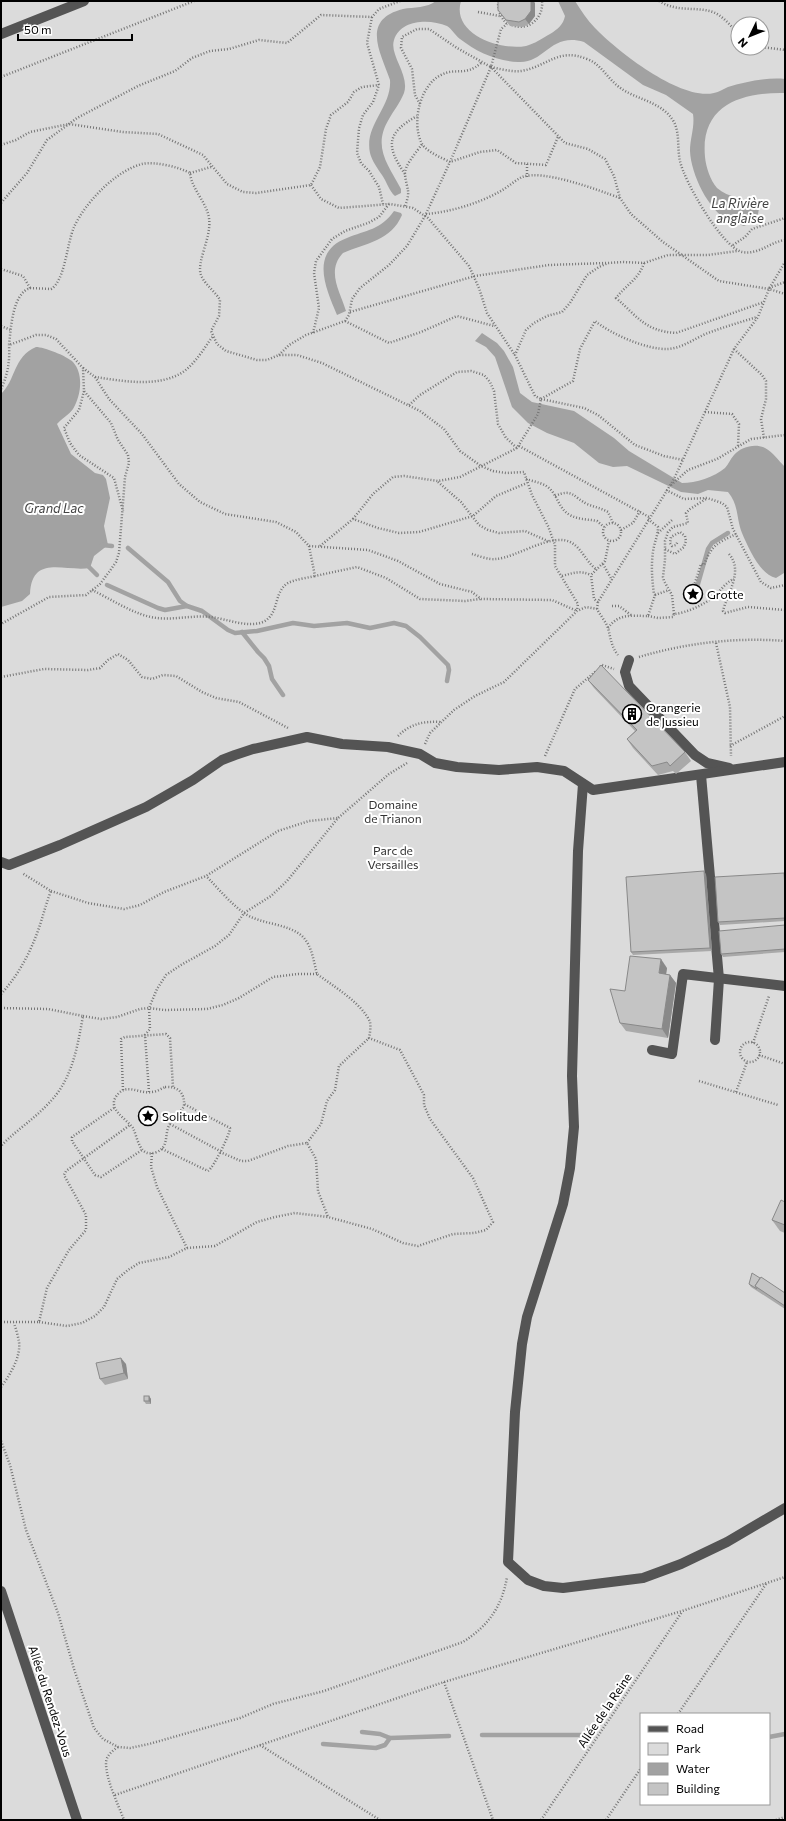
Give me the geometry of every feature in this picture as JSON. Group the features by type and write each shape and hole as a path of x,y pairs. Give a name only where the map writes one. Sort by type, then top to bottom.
{"lane":[{"path":"1,34 84,1"},
{"path":"629,660 625,672 629,686 695,755 707,763 735,770"},
{"path":"5,863 60,845 146,807 193,780 222,760 275,743 307,737 342,744 388,747 420,754 434,763 457,767 499,770 542,768 564,771 593,790 785,762"},
{"path":"701,775 719,979 715,1040"},
{"path":"583,784 578,851 572,1076 574,1127 570,1168 563,1204 527,1317 522,1344 515,1412 508,1562 528,1580 544,1586 563,1588 642,1578 681,1564 728,1542 785,1508"},
{"path":"652,1050 672,1054 683,974 785,986"},
{"name":"Allée du Rendez-Vous","path":"1,1591 77,1820"}],"path":[{"path":"1,77 194,1"},
{"path":"383,204 379,187 369,171 361,164 357,153 359,128 363,115 373,102 379,85 367,43 372,17 379,9 400,1"},
{"path":"498,1 500,16 507,24 516,27 526,26 535,22 541,13 542,1"},
{"path":"659,1 681,9 711,11 730,24"},
{"path":"478,12 500,16"},
{"path":"1,203 27,173 47,140 77,118 138,86 175,71 192,58 210,51 229,49 259,40 287,43 321,15 372,17"},
{"path":"190,173 191,180 209,217 208,241 200,267 201,275 220,300 219,316 211,331 213,336 218,344 226,351 257,360 267,360 279,355 289,344 345,321 350,312 352,299 360,288 389,265 407,246 425,215 450,162 491,67 501,29 507,24"},
{"path":"420,104 415,96 412,69 401,48 402,37 417,29 429,29 481,63 491,67 519,71 530,69 550,60 570,54 595,63 625,91 657,106 674,122 677,130 680,162 697,199 714,226 737,250"},
{"path":"770,48 785,50"},
{"path":"481,63 475,69 464,72 442,74 435,79 425,91 417,116 417,126 422,144 441,158 450,162 480,152 497,150 516,164 546,165 558,137"},
{"path":"491,67 565,144 588,149 605,159 614,176 620,198 631,214 663,242 719,281 769,289 785,294"},
{"path":"311,185 320,168 326,129 331,115 348,102 354,92 362,87 379,85"},
{"path":"405,206 409,194 405,174 393,152 393,139 394,132 399,127 417,116"},
{"path":"1,145 16,140 30,132 69,124 123,132 158,134 203,155 211,167 227,184 243,192 256,193 311,185"},
{"path":"405,174 413,156 422,144"},
{"path":"1,389 6,379 10,363 9,345 16,305 26,289 51,289 59,282 69,240 90,200 118,177 143,164 165,165 190,173 211,167"},
{"path":"527,164 527,177"},
{"path":"425,215 455,209 479,201 500,192 522,177 548,177 580,184 620,198"},
{"path":"311,185 321,199 339,208 390,204 413,208 425,215 456,249 475,276 487,313 515,356 535,396 541,399 584,408 598,415 635,445 664,456 683,460"},
{"path":"313,333 319,308 314,273 316,261 332,239 345,231 368,223 379,217 390,204"},
{"path":"733,245 745,237 752,229 785,218"},
{"path":"350,312 475,276 548,264 644,262 668,255 708,255 737,250 753,253 785,240"},
{"path":"644,262 642,272 622,290 616,298 650,328 665,332 676,332 765,302"},
{"path":"785,262 769,289 758,317 734,349 683,460 669,486 598,602 597,609 608,628 613,648 618,656 629,660 675,648 716,643 755,639 785,641"},
{"path":"515,356 526,330 534,323 547,316 562,312 570,303 587,275 599,266 608,263"},
{"path":"1,269 23,276 30,288"},
{"path":"769,289 785,282"},
{"path":"345,321 389,343 421,332 457,316 495,326"},
{"path":"320,546 353,520 373,494 393,477 404,476 438,481 460,477 518,447 538,414 541,399 573,381 580,349 595,321 602,327 636,342 655,348 668,349 682,346 706,334 758,317"},
{"path":"1,326 11,330"},
{"path":"9,345 36,335 46,335 56,339 83,368 95,377 108,399 142,434 180,484 200,502 225,514 276,522 296,532 310,546 315,576"},
{"path":"95,377 128,382 170,378 184,371 194,362 213,336"},
{"path":"734,349 762,375 766,382 766,399 761,419 764,438"},
{"path":"279,355 298,356 322,363 409,405 435,421 444,429 460,451 481,466 493,471 506,473 524,472 527,483 548,526 556,555 555,566 578,604 577,611"},
{"path":"83,368 84,391 79,410 64,428 70,443 80,455 114,478 123,513"},
{"path":"409,405 420,395 457,372 471,371 484,375 490,382 494,391 498,424 506,438 518,447 640,511 649,518 658,527 658,533 655,543 652,567 652,583 655,595 648,616"},
{"path":"1,624 49,597 71,598 86,595 100,584 116,562 119,553 125,477 129,463 128,455 118,440 111,423 97,404 84,391"},
{"path":"705,412 732,414 739,424 738,447"},
{"path":"669,486 688,470 717,459 751,439 785,435"},
{"path":"526,479 542,484 555,496 564,511 569,515 585,520 597,521 604,527"},
{"path":"438,481 461,502 479,525 488,530 499,533 525,531 552,542"},
{"path":"353,520 399,533 419,532 473,516 496,496 527,483"},
{"path":"666,490 684,499 708,498 722,503 727,507 736,534 761,582 771,588 785,585"},
{"path":"555,496 563,493 572,493 586,504 608,512 613,523 620,527 622,534 619,539 613,542 609,541 602,534 604,527 609,523 613,523"},
{"path":"674,614 672,595 663,577 665,549 664,541 668,532 673,527 688,523 686,513 690,509 708,498"},
{"path":"621,530 633,523 640,511"},
{"path":"658,533 672,520"},
{"path":"665,549 676,554 680,552 686,541 685,536 680,532 671,537 670,543 672,546 676,545 678,541"},
{"path":"693,590 710,550 715,544 736,534"},
{"path":"472,554 495,560 563,540 573,543 590,566 597,570"},
{"path":"591,575 605,561 609,541"},
{"path":"310,546 368,550 398,561 440,584 472,592 481,599"},
{"path":"729,554 732,557 735,570 734,579 723,611 725,613 748,608 785,610"},
{"path":"603,564 612,580"},
{"path":"92,590 126,607 156,618 206,616 234,622 262,622 271,615 275,609 280,591 289,582 357,567 386,578 420,599 466,601 481,599 552,600 577,611"},
{"path":"562,576 577,572 584,572 591,575"},
{"path":"591,575 594,599 598,602"},
{"path":"608,628 617,618 632,615 666,619 673,617 674,614 681,613 706,602 723,588 727,582 734,579"},
{"path":"655,595 669,590"},
{"path":"612,606 619,606 632,615"},
{"path":"149,1092 145,1035 150,1029 149,1008 157,989 166,975 216,946 229,935 244,913 271,896 287,881 338,818 389,774 410,762 420,754 430,733 454,710 475,696 504,682 577,611 586,607 597,609"},
{"path":"716,643 730,707 730,755 735,770"},
{"path":"1,677 44,669 88,670 100,668 108,660 118,654 128,660 142,677 152,679 163,674 176,676 202,692 216,698 239,702 307,737"},
{"path":"542,768 546,754 575,689 602,665 625,672"},
{"path":"730,746 785,716"},
{"path":"388,747 406,728 416,723 441,722"},
{"path":"5,863 51,891 88,903 124,909 140,905 164,892 206,876 278,831 309,821 338,818"},
{"path":"206,876 244,913 260,921 291,930 303,937 312,955 317,974"},
{"path":"1,994 17,974 31,946 51,891"},
{"path":"1,1008 48,1009 101,1019 117,1017 140,1009 149,1008 164,1010 207,1008 224,1005 239,998 273,977 298,974 317,974 338,989 362,1011 370,1024 369,1038 339,1066 335,1090 327,1101 321,1124 307,1142 288,1146 248,1161 241,1161 170,1124"},
{"path":"753,1043 773,985"},
{"path":"1,1146 15,1132 47,1106 59,1092 67,1079 75,1058 83,1016"},
{"path":"123,1090 120,1041 125,1037 145,1035 166,1034 170,1036 173,1087"},
{"path":"1,1322 39,1322 67,1326 82,1323 95,1316 104,1307 117,1279 139,1263 168,1257 187,1248 215,1246 257,1222 295,1213 328,1217 372,1229 403,1243 418,1246 452,1234 474,1233 486,1230 493,1222 473,1178 430,1119 424,1105 424,1095 400,1050 369,1038"},
{"path":"747,1043 753,1043 759,1049 760,1055 756,1060 747,1062 741,1056 741,1050 747,1043"},
{"path":"760,1055 785,1064"},
{"path":"736,1092 747,1062"},
{"path":"699,1081 778,1105"},
{"path":"114,1108 130,1125 137,1143 142,1150 152,1153 162,1149 166,1142 170,1124 181,1111 184,1104 182,1093 173,1087 165,1087 149,1092 132,1089 123,1090 116,1098 114,1108 72,1137 72,1141 95,1175 99,1177 142,1150"},
{"path":"162,1149 208,1171 211,1169 230,1132 230,1128 184,1104"},
{"path":"39,1322 47,1288 69,1250 86,1230 86,1215 64,1176 70,1167 130,1125"},
{"path":"307,1142 316,1159 318,1191 328,1217"},
{"path":"152,1153 151,1166 157,1187 187,1248"},
{"path":"1,1387 8,1377 15,1362 20,1343 14,1323"},
{"path":"1,1441 10,1465 26,1530 58,1613 74,1669 94,1728 103,1739 118,1747 130,1748 149,1744 240,1718 273,1704 324,1691 463,1642 479,1632 501,1601 507,1578 508,1562"},
{"path":"115,1795 444,1682 682,1611 785,1577"},
{"path":"679,1713 766,1583"},
{"name":"Allée de la Reine","path":"541,1820 682,1611"},
{"path":"444,1682 494,1820"},
{"path":"259,1745 380,1820"},
{"path":"118,1747 109,1754 106,1763 124,1820"},
{"path":"606,1820 640,1769"},
{"path":"776,1820 785,1817"}],"green space":[{"name":"Domaine de Trianon","path":"1,1 785,1 785,1820 1,1820"}],"water":[{"name":"La Rivière anglaise","path":"436,1 461,1 460,13 463,23 470,31 491,43 515,47 532,44 555,30 560,26 565,16 558,1 575,1 595,28 634,61 668,82 700,93 714,93 728,87 756,80 785,79 785,93 754,95 727,105 717,113 709,124 705,139 706,165 710,177 717,188 726,194 759,206 757,216 753,221 744,226 729,221 721,216 708,200 697,180 691,160 690,151 693,114 666,95 643,85 584,42 573,40 563,41 555,44 535,58 527,61 518,62 502,60 494,58 473,48 460,39 447,26 433,22 417,22 409,24 398,33 394,40 394,52 402,72 405,86 404,93 384,129 382,147 387,163 401,189 401,193 395,196 375,165 370,153 369,143 371,134 387,99 390,80 379,49 377,38 378,29 382,21 390,14 403,9 425,6"},
{"path":"394,211 401,213 402,215 397,224 385,236 343,253 338,260 335,267 336,281 346,311 337,315 325,283 324,262 328,252 335,244 378,226"},
{"path":"482,333 497,343 504,351 513,367 520,393 532,402 574,411 614,438 629,451 682,483 699,481 716,474 725,468 737,452 744,448 757,446 765,448 771,452 785,467 784,573 776,578 770,576 755,560 742,533 736,507 728,492 708,490 698,494 681,492 627,466 613,467 599,463 574,443 547,433 528,423 512,407 495,357 486,347 475,341"},
{"name":"Grand Lac","path":"36,347 50,350 70,360 73,362 79,373 80,385 76,404 73,409 57,424 71,454 95,473 103,475 106,479 110,498 104,526 108,545 94,556 90,568 80,569 60,567 43,569 37,574 32,582 30,594 22,601 1,607 1,394 10,382 23,357"}],"building":[{"path":"498,1 531,1 531,11 525,19 519,22 506,20 498,10"},
{"name":"Orangerie de Jussieu","path":"601,665 685,752 670,766 667,762 652,766 627,739 637,730 588,680"},
{"path":"704,871 710,948 631,952 626,877"},
{"path":"784,873 785,918 718,922 715,877"},
{"path":"785,925 785,949 721,954 719,931"},
{"path":"630,956 661,959 659,973 670,975 662,1029 620,1023 610,989 625,991"},
{"path":"781,1200 785,1202 785,1225 772,1220"},
{"path":"752,1273 760,1278 755,1286 757,1289 749,1284"},
{"path":"761,1277 785,1293 785,1306 755,1286"},
{"path":"121,1358 124,1373 100,1379 96,1363"},
{"path":"144,1396 149,1396 149,1401 144,1401"}],"waterway":[{"path":"696,591 708,549 712,543 728,533"},
{"path":"102,545 112,546"},
{"path":"128,548 168,582 180,601 187,606 202,611 228,630 235,633 257,631 293,623 314,626 347,623 370,628 394,623 406,626 420,637 448,665 449,670 447,681"},
{"path":"87,565 97,575"},
{"path":"107,585 165,610 187,606"},
{"path":"242,632 264,658 269,666 272,679 283,695"},
{"path":"362,1732 380,1734 390,1738"},
{"path":"770,1737 785,1734"},
{"path":"482,1735 581,1735"},
{"path":"323,1744 376,1748 385,1745 390,1738 449,1736"}],"place":[{"name":"Grotte","path":"693,594"},
{"name":"Orangerie de Jussieu","path":"632,714"},
{"name":"Solitude","path":"148,1116"}],"park label":[{"name":"Parc de Versailles","path":"393,857"}]}
